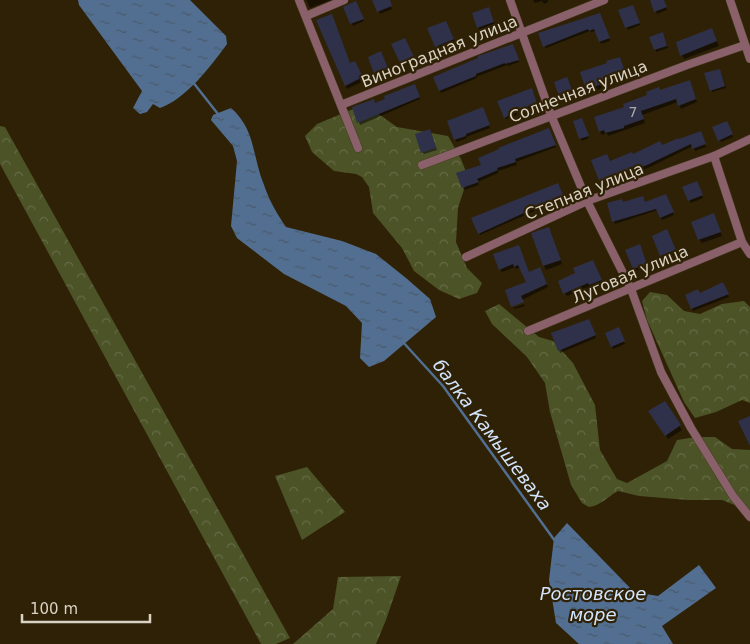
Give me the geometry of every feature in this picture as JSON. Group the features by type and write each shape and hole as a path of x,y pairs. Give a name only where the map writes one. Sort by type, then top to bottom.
{"street":[{"path":"300,0 358,148"},
{"path":"306,16 344,0"},
{"path":"510,0 523,32 551,116 587,201 631,289 661,372 690,428 734,496 750,517"},
{"name":"Виноградная улица","path":"341,105 604,0"},
{"path":"730,0 750,59"},
{"name":"Солнечная улица","path":"422,165 687,65 745,46"},
{"name":"Степная улица","path":"466,257 587,201 714,156 750,138"},
{"path":"714,156 742,242 750,254"},
{"name":"Луговая улица","path":"528,331 742,242"}],"green space":[{"path":"358,107 374,111 397,127 448,136 461,159 468,177 458,208 456,242 467,268 482,283 477,293 459,299 439,290 414,271 402,248 373,213 369,187 362,177 356,174 334,171 312,152 305,136 317,124"},
{"path":"0,126 5,127 290,638 276,644 261,644 0,164"},
{"path":"650,292 667,295 684,311 700,314 722,304 744,301 750,307 750,403 742,400 716,412 695,418 684,402 647,320 642,301"},
{"path":"499,304 539,337 553,341 573,363 595,405 600,450 617,479 627,483 667,461 677,440 715,437 732,449 750,450 750,511 722,500 688,500 639,496 618,491 593,506 589,507 582,503 571,485 550,412 545,383 527,357 492,324 485,311"},
{"path":"307,467 345,512 302,540 275,476"},
{"path":"401,576 376,644 293,644 333,609 338,577"}],"water":[{"path":"78,0 190,0 226,36 227,44 206,72 188,90 170,104 160,108 153,104 147,112 140,114 133,108 142,91 79,5"},
{"path":"231,108 245,125 266,191 286,227 342,241 376,254 430,299 436,317 384,361 369,367 360,358 362,323 346,306 284,274 237,238 231,226 237,161 233,146 211,120 213,115"},
{"name":"Ростовское море","path":"567,523 634,592 658,596 699,565 716,588 662,626 673,644 579,644 556,623 549,580 554,538"}],"building":[{"path":"372,0 390,0 392,6 377,12"},
{"path":"650,0 664,0 667,7 654,12"},
{"path":"356,1 364,19 350,24 343,7"},
{"path":"633,5 640,23 625,28 618,10"},
{"path":"489,7 494,22 477,28 472,13"},
{"path":"600,13 610,38 599,42 594,29 589,31 588,29 543,47 538,33"},
{"path":"332,14 350,63 355,61 363,77 345,86 316,20"},
{"path":"446,21 454,39 435,47 427,28"},
{"path":"712,28 717,41 680,56 676,42"},
{"path":"663,32 667,46 654,50 649,37"},
{"path":"405,38 414,57 400,63 391,44"},
{"path":"513,44 519,60 476,74 476,76 439,91 433,77 478,58 478,56"},
{"path":"381,51 388,68 374,74 368,57"},
{"path":"620,57 626,75 586,90 580,72"},
{"path":"720,69 725,86 710,91 704,73"},
{"path":"567,77 574,95 560,99 554,82"},
{"path":"690,80 696,99 678,106 676,99 641,111 644,119 624,126 624,128 605,133 604,130 599,132 594,117 624,107 623,104 647,95 646,92 659,87 660,90"},
{"path":"415,84 420,97 357,123 352,107 374,99 375,103 385,99 384,96"},
{"path":"532,88 537,104 516,110 517,112 504,118 497,101"},
{"path":"483,107 490,125 454,140 447,121"},
{"path":"582,118 589,136 579,139 573,121"},
{"path":"727,121 733,134 718,141 712,127"},
{"path":"549,128 556,145 515,159 516,162 497,168 498,170 477,179 479,182 462,188 456,173 481,165 478,158 498,148"},
{"path":"430,129 436,148 421,153 415,134"},
{"path":"701,131 706,144 692,149 691,144 647,165 600,183 591,160 607,154 610,161 632,152 633,154 660,141 662,145"},
{"path":"697,181 703,195 688,201 682,187"},
{"path":"558,183 564,197 547,205 546,203 478,234 471,218"},
{"path":"666,194 674,212 660,218 656,209 612,222 607,203 622,199 623,202 643,196 645,202"},
{"path":"714,213 721,232 698,240 691,222"},
{"path":"549,227 561,260 543,266 531,233"},
{"path":"667,229 676,250 660,256 652,236"},
{"path":"640,244 647,264 633,269 625,250"},
{"path":"519,245 529,272 540,267 547,284 521,296 524,302 511,307 505,290 526,282 518,265 514,267 513,264 499,270 493,254"},
{"path":"593,260 602,280 589,285 588,283 563,294 558,281 575,273 573,268"},
{"path":"723,282 729,294 691,309 685,295 698,289 700,293"},
{"path":"589,319 596,335 558,351 551,333"},
{"path":"619,327 625,341 611,347 605,333"},
{"path":"665,401 681,425 665,436 648,411"},
{"path":"750,416 750,446 738,421"}],"waterway":[{"name":"балка Камышеваха","path":"192,81 218,114"},
{"name":"балка Камышеваха","path":"402,341 443,386 555,541"}]}
